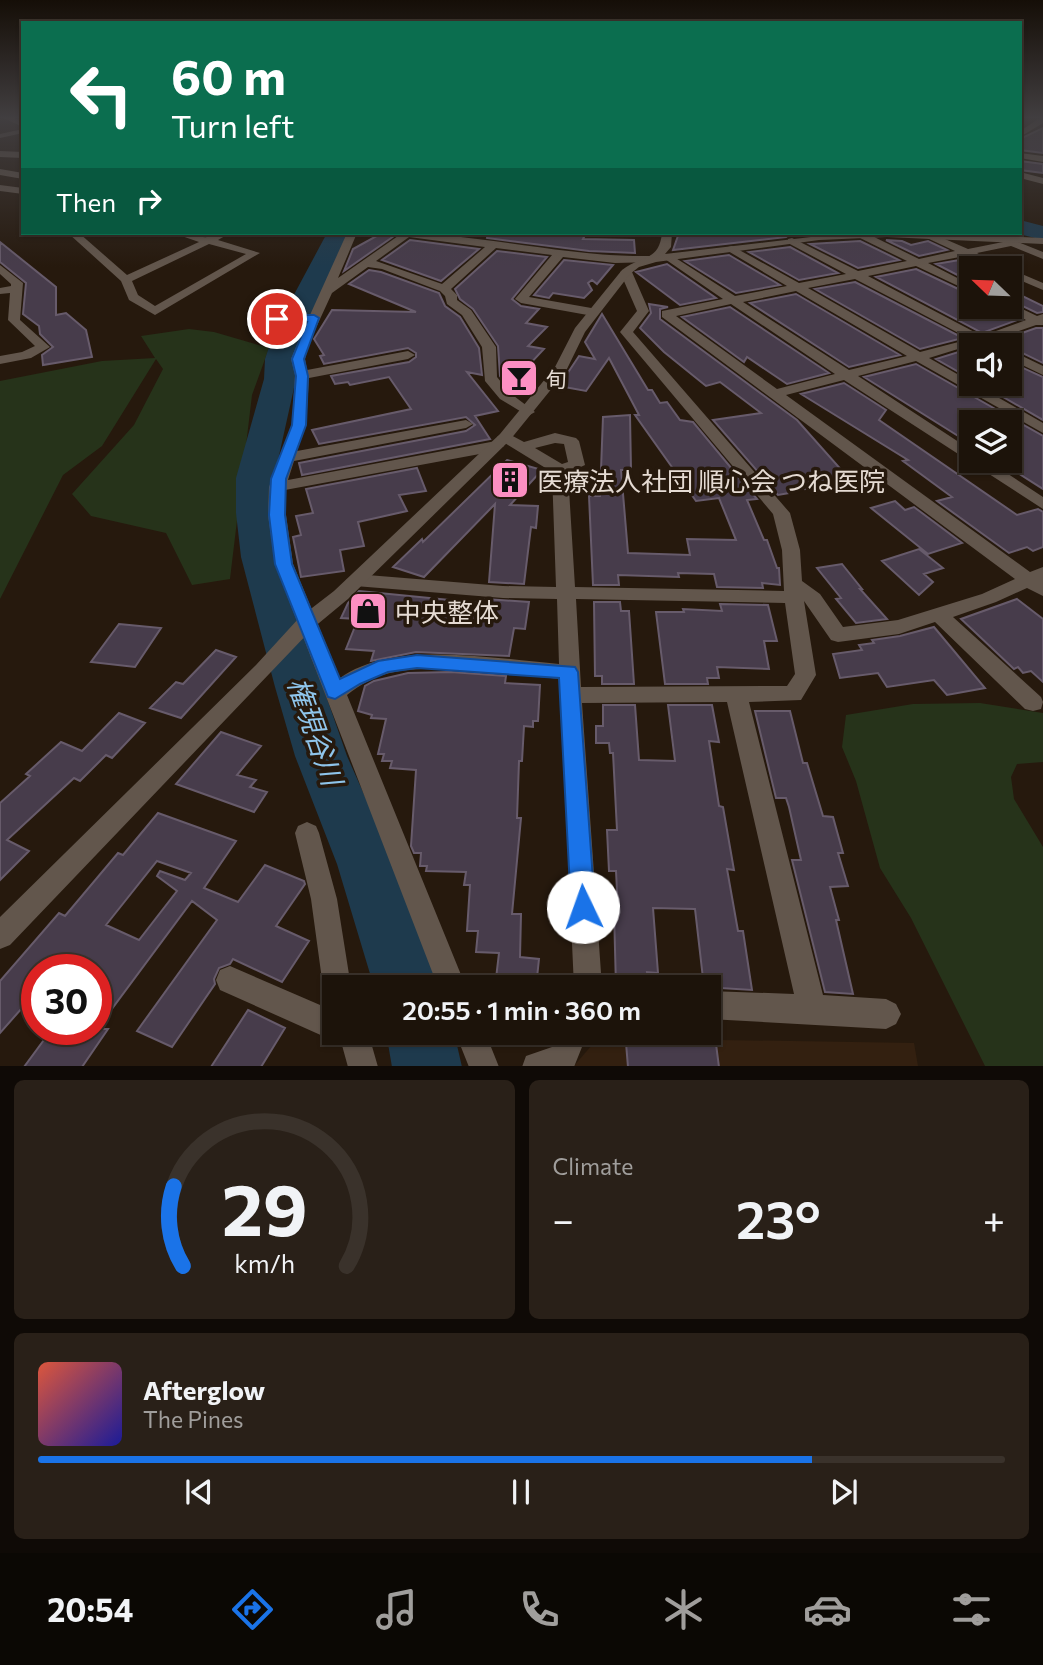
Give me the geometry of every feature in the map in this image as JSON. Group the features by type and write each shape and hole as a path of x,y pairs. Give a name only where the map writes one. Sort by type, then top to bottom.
{"street":[{"path":"0,172 21,176"},
{"path":"1022,176 1043,181"},
{"path":"0,188 21,191"},
{"path":"75,235 126,280 133,298 155,310 255,253 185,235"},
{"path":"126,280 220,235"},
{"path":"351,235 298,359 302,376 299,425 277,487 277,515 284,564 447,975"},
{"path":"327,291 406,235"},
{"path":"417,235 561,251 615,260 661,258 862,235 1042,241"},
{"path":"661,258 666,247 667,235"},
{"path":"862,235 959,283"},
{"path":"931,236 974,256"},
{"path":"1038,581 666,314 965,252 1013,238 1043,256"},
{"path":"792,241 969,333"},
{"path":"444,289 496,243"},
{"path":"732,249 1043,429"},
{"path":"561,251 521,299 593,312"},
{"path":"0,936 263,670 306,623 355,580 528,412 561,368 579,331 626,272 635,265 661,258 732,300 959,449"},
{"path":"367,263 385,266 444,289 452,295 451,301 467,313 489,347 490,378 505,396 528,412"},
{"path":"0,268 18,283 14,320 20,329 39,340 43,348 26,355 0,360"},
{"path":"571,695 793,694 806,675 791,550 780,513 626,332 643,311 626,272"},
{"path":"1022,277 1043,287"},
{"path":"0,291 18,289"},
{"path":"1022,312 1041,320"},
{"path":"277,319 314,318"},
{"path":"1008,333 1041,320"},
{"path":"774,394 959,348"},
{"path":"302,376 408,355"},
{"path":"1022,360 1043,371"},
{"path":"286,458 466,424"},
{"path":"277,487 500,441 522,447 560,470 577,465 572,440 555,439 522,447"},
{"path":"560,470 568,672 587,975"},
{"path":"996,473 1043,504"},
{"path":"355,580 503,592 794,591 813,598 838,635 899,627 1038,581"},
{"path":"938,614 1032,703"},
{"path":"335,692 354,679 385,666 417,662 568,672"},
{"path":"736,694 812,1009"},
{"path":"307,833 324,899 336,975"},
{"path":"230,980 322,1020"},
{"path":"721,1005 886,1014"},
{"path":"353,1045 363,1066"},
{"path":"475,1045 484,1066"},
{"path":"537,1066 562,1058 568,1045"}],"shaded area":[{"path":"721,1040 914,1043 918,1066 574,1066 592,1045 721,1045"}],"green space":[{"path":"189,329 214,332 269,348 252,395 230,579 192,585 166,533 91,516 72,494 134,425 163,369 156,359 102,446 63,475 0,599 0,381 102,361 155,358 141,336"},
{"path":"980,703 1043,713 1043,762 1017,764 1011,777 1014,799 1043,847 1043,1066 985,1066 911,918 880,868 856,781 842,747 846,715 913,704"}],"building":[{"path":"1022,167 1043,167 1043,173 1022,170"},
{"path":"378,235 394,236 344,271 353,249"},
{"path":"488,235 585,235 583,239 634,240 635,253 589,251 487,238"},
{"path":"678,235 789,235 786,237 673,250"},
{"path":"410,240 479,249 441,281 382,260"},
{"path":"886,240 902,241 911,245 928,241 947,250 919,256"},
{"path":"860,241 899,260 858,268 810,244"},
{"path":"0,242 56,287 56,315 66,313 86,330 92,357 43,365 42,355 53,347 40,334 39,326 23,314 26,283 0,262"},
{"path":"790,247 838,273 799,280 749,252"},
{"path":"497,251 547,257 512,299 521,306 539,309 526,323 547,327 528,346 544,349 513,382 500,376 498,346 473,309 460,299 455,289"},
{"path":"729,255 780,285 736,293 685,261"},
{"path":"564,260 613,265 597,284 592,280 588,283 592,290 584,298 553,293 549,298 534,295"},
{"path":"959,260 959,276 936,264"},
{"path":"667,264 716,298 680,305 636,272"},
{"path":"916,269 959,289 959,319 1020,319 982,333 876,277"},
{"path":"369,270 439,293 445,306 460,317 479,348 482,375 467,372 498,411 475,416 490,439 302,475 299,463 466,431 475,425 466,417 319,444 312,430 411,409 389,377 350,385 348,382 335,384 331,376 409,362 416,357 416,353 408,348 324,364 320,356 324,355 314,339 332,310 416,312 349,284"},
{"path":"855,282 959,336 959,339 920,349 815,289"},
{"path":"796,294 900,355 849,367 750,303"},
{"path":"1022,296 1043,306 1043,312 1037,313 1022,306"},
{"path":"649,304 668,307 660,309 660,319 797,420 845,474 805,489 799,484 789,493 778,495 713,420 761,413 720,382 706,386 664,352 640,328 651,313"},
{"path":"730,307 829,373 787,384 747,357 744,362 682,317"},
{"path":"602,314 648,390 652,390 660,403 667,402 680,420 693,422 757,499 747,500 779,568 780,585 762,583 763,588 717,587 714,574 678,573 679,577 618,575 619,585 593,585 589,496 600,496 603,417 630,415 631,470 621,470 628,553 690,555 687,539 736,540 719,498 696,501 635,415 639,415 609,358 586,391 559,386 579,356 595,359 585,342"},
{"path":"1043,328 1043,363 1022,353 1022,333"},
{"path":"959,352 959,372 936,359"},
{"path":"916,364 959,388 959,396 972,396 997,410 959,410 959,436 864,377"},
{"path":"1022,367 1043,377 1043,420 1001,396 1022,396"},
{"path":"844,383 886,410 879,420 1017,515 1038,509 1043,512 1043,547 1033,551 1027,547 1009,553 937,501 952,497 903,461 908,460 801,394"},
{"path":"1022,424 1043,436 1043,489 1018,473 1022,473"},
{"path":"507,460 542,470 510,505 538,506 536,528 531,527 524,584 489,582 495,504 424,577 393,567 422,539 423,542"},
{"path":"417,468 426,491 399,495 407,511 358,522 364,546 340,550 344,571 301,577 293,537 301,535 296,516 313,513 306,489"},
{"path":"895,501 905,510 914,507 962,543 928,554 871,508"},
{"path":"919,549 943,568 924,574 933,582 919,595 882,561"},
{"path":"842,564 887,619 856,623 836,599 841,598 817,568"},
{"path":"359,591 480,603 486,599 529,602 525,629 514,628 509,656 416,652 371,661 374,651 346,649 358,619 341,618 348,603"},
{"path":"1017,599 1043,619 1043,682 1031,671 1023,673 1018,667 1014,669 961,619"},
{"path":"594,602 620,602 621,611 629,611 634,684 602,684 602,676 595,676"},
{"path":"720,604 768,605 777,641 764,641 769,669 717,667 719,678 707,678 708,684 665,684 656,612 684,612 683,609 722,611"},
{"path":"119,624 161,628 135,667 91,662"},
{"path":"934,627 985,688 947,695 934,680 887,687 878,673 840,678 833,654 862,650 859,645 874,643 872,640"},
{"path":"216,650 236,657 181,718 150,708 176,682 183,684"},
{"path":"451,672 506,676 505,683 540,685 538,721 533,721 533,727 524,726 522,761 519,761 517,818 521,818 512,914 521,914 520,957 539,959 537,975 496,975 499,953 476,952 478,931 467,931 470,885 464,885 466,872 426,871 427,866 420,866 421,853 414,853 411,846 416,770 390,768 392,761 382,761 384,754 378,754 386,719 371,718 372,715 358,711 365,686 374,681 408,673"},
{"path":"603,705 635,705 639,760 675,761 668,705 712,705 719,742 709,741 719,806 723,807 734,870 727,869 738,931 743,931 752,990 721,988 721,975 703,975 695,909 653,908 658,973 616,975 614,911 618,911 616,871 609,871 607,830 617,830 613,753 610,753 609,743 596,743 596,726 603,726"},
{"path":"755,711 790,711 803,763 807,763 823,816 833,817 843,853 838,853 848,886 830,887 853,994 825,992 792,860 801,860 789,807 786,798 776,798"},
{"path":"119,713 145,723 112,758 106,755 80,781 74,778 7,840 29,851 0,880 0,803 30,776 26,774 61,742 82,751"},
{"path":"221,732 261,746 237,775 256,780 250,787 267,792 254,812 176,784"},
{"path":"158,813 236,841 204,888 238,902 265,865 304,881 305,884 276,926 309,941 282,982 233,959 230,964 219,968 214,979 215,984 172,1047 137,1031 217,920 192,901 112,1009 112,954 23,954 59,913 65,916 118,853 123,855","holes":["157,861 191,873 185,880 160,871 157,876 177,891 139,940 106,925"]},
{"path":"21,957 21,1009 0,1033 0,981"},
{"path":"248,1010 285,1028 262,1066 212,1066"},
{"path":"40,1045 97,1045 83,1066 25,1066"},
{"path":"626,1045 716,1045 719,1066 628,1066"}],"waterway":[{"path":"1022,228 1043,233"},
{"name":"権現谷川","path":"338,235 289,332 280,359 280,379 255,478 256,513 262,557 299,687 321,756 366,864 403,975"},
{"name":"権現谷川","path":"423,1045 427,1066"}],"place":[{"name":"旬","path":"519,378"},
{"name":"医療法人社団 順心会 つね医院","path":"510,480"},
{"name":"中央整体","path":"368,611"}],"route":[{"path":"277,319 314,318 298,359 302,376 299,425 278,479 277,515 284,564 335,692 354,679 385,666 417,662 568,672 583,907"}]}
